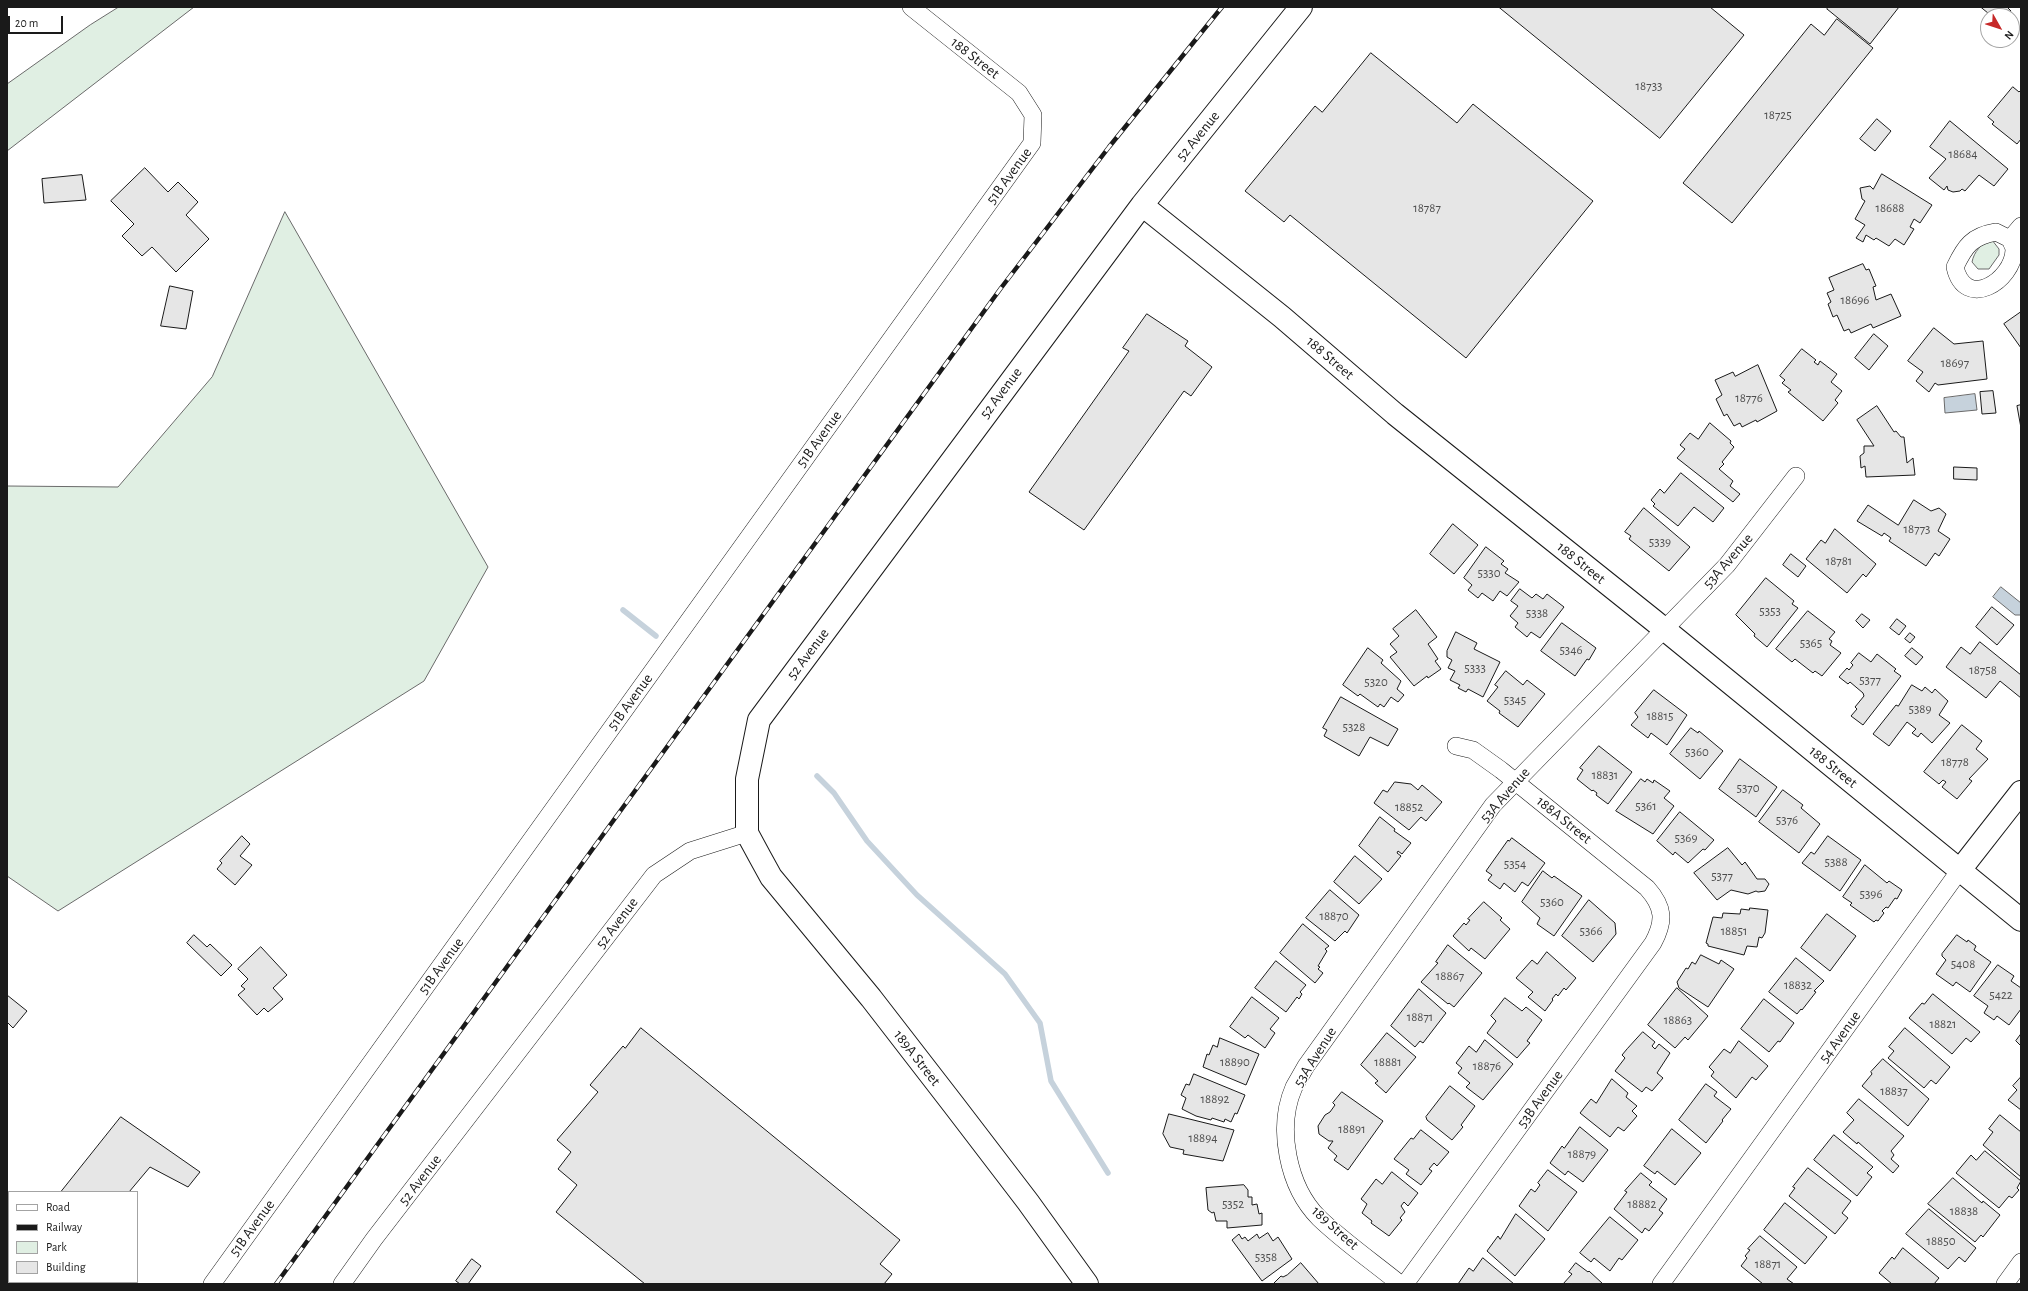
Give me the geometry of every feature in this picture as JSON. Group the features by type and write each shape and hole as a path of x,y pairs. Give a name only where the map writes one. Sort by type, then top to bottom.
{"street":[{"name":"188 Street","path":"911,7 1019,93 1033,115"},
{"name":"52 Avenue","path":"342,1284 383,1227 654,875 690,851 747,833 747,779 759,720 1142,206 1301,7"},
{"name":"51B Avenue","path":"212,1284 1032,144 1033,115"},
{"name":"188 Street","path":"1142,206 1282,317 1395,414 1664,629 2021,920"},
{"path":"2010,239 2021,226"},
{"name":"53A Avenue","path":"1288,1159 1286,1134 1288,1110 1294,1088 1306,1066 1493,805 1643,653 1664,629 1727,565 1796,476"},
{"name":"188A Street","path":"1456,746 1473,750 1515,781 1647,888 1656,898 1660,908"},
{"name":"54 Avenue","path":"1661,1284 1960,870 2021,792"},
{"name":"189A Street","path":"747,833 771,877 871,998 1028,1202 1087,1284"},
{"name":"53B Avenue","path":"1405,1284 1653,944 1659,932 1662,921 1660,908"},
{"name":"189 Street","path":"1288,1159 1297,1186 1319,1218 1400,1284"},
{"path":"2005,1284 2021,1262"}],"green space":[{"path":"119,7 194,7 7,151 7,84 90,25"},
{"path":"285,212 488,567 424,681 58,911 7,876 7,486 118,487 212,377"},
{"path":"1992,240 1999,249 1999,255 1989,269 1978,269 1972,262 1974,255 1981,246"}],"shaded area":[{"path":"1975,394 1977,410 1945,413 1944,398"},
{"path":"2001,587 2021,603 2021,615 2015,615 1993,597"}],"building":[{"path":"1499,7 1710,7 1744,35 1660,138"},
{"path":"1829,7 1899,7 1870,44 1827,9"},
{"path":"1981,7 2009,7 2008,8"},
{"path":"1837,19 1873,48 1732,223 1683,183 1811,24 1824,35"},
{"path":"1371,53 1457,123 1473,104 1593,201 1466,358 1290,215 1284,222 1245,191 1315,106 1322,112"},
{"path":"2013,87 2019,92 2021,90 2021,139 2017,144 1992,124 1994,122 1988,117"},
{"path":"1877,119 1891,131 1875,151 1860,139"},
{"path":"1950,121 2008,169 1994,186 1979,175 1965,191 1962,189 1960,191 1953,192 1948,190 1947,186 1944,190 1929,178 1946,159 1930,147"},
{"path":"145,168 168,192 178,182 198,202 186,215 209,239 176,272 152,247 142,256 122,236 134,224 111,201"},
{"path":"1882,174 1932,205 1920,223 1914,219 1910,227 1914,229 1904,245 1895,239 1889,246 1876,238 1874,240 1866,235 1863,242 1856,238 1865,225 1855,219 1865,201 1862,199 1860,188 1870,186 1873,189"},
{"path":"82,175 86,200 44,203 42,179"},
{"path":"1863,264 1866,270 1869,269 1876,286 1873,287 1876,300 1891,294 1901,316 1873,328 1871,324 1851,333 1849,329 1844,331 1837,315 1833,317 1828,304 1831,302 1827,293 1834,290 1829,278"},
{"path":"170,286 193,291 186,329 161,326"},
{"path":"2021,312 2021,348 2004,324"},
{"path":"1147,314 1188,341 1185,346 1212,367 1191,396 1184,391 1084,530 1029,492 1129,351 1123,348"},
{"path":"1934,328 1954,344 1983,341 1987,379 1938,385 1935,383 1929,392 1916,381 1923,372 1908,361"},
{"path":"1874,334 1888,346 1869,370 1855,358"},
{"path":"1802,349 1816,360 1814,362 1818,365 1820,361 1837,374 1831,382 1842,391 1835,400 1838,403 1823,421 1788,392 1791,390 1782,383 1785,380 1780,376"},
{"path":"1758,365 1777,411 1757,422 1756,420 1742,427 1740,423 1734,426 1727,414 1724,416 1716,399 1722,395 1715,380 1733,372 1735,376"},
{"path":"1993,391 1996,413 1982,414 1980,392"},
{"path":"2021,405 2021,428 2017,406"},
{"path":"1877,406 1894,432 1896,431 1901,437 1904,437 1907,463 1913,458 1915,475 1866,477 1865,466 1861,468 1860,456 1864,453 1864,446 1874,446 1857,420"},
{"path":"1710,423 1731,441 1730,443 1734,447 1722,462 1724,464 1719,469 1733,481 1730,486 1740,494 1733,502 1677,458 1685,449 1680,445 1690,433 1698,439"},
{"path":"1954,467 1977,468 1977,480 1954,479"},
{"path":"1681,473 1724,508 1713,522 1694,507 1678,526 1653,506 1655,504 1651,500 1660,489 1664,493"},
{"path":"1914,500 1931,511 1939,508 1946,514 1938,531 1950,539 1939,556 1935,553 1926,566 1889,541 1891,538 1884,533 1882,536 1857,521 1868,505 1898,525"},
{"path":"1644,508 1690,547 1669,571 1629,539 1631,536 1625,532"},
{"path":"1453,524 1478,545 1454,574 1430,554"},
{"path":"1835,529 1876,564 1866,577 1863,574 1847,593 1806,559 1821,540 1825,543"},
{"path":"1486,547 1504,561 1501,564 1508,569 1505,573 1519,582 1507,596 1500,591 1493,601 1482,593 1478,598 1468,590 1472,585 1464,578"},
{"path":"1791,554 1806,566 1798,577 1783,565"},
{"path":"1766,578 1794,601 1792,604 1798,608 1767,647 1754,636 1755,634 1736,615"},
{"path":"1520,589 1532,598 1536,594 1543,599 1547,594 1564,607 1540,638 1531,632 1527,637 1515,627 1518,623 1510,616 1518,606 1511,601"},
{"path":"1992,607 2014,625 1997,645 1976,627"},
{"path":"1416,610 1437,637 1428,644 1438,659 1435,661 1441,669 1428,678 1427,676 1414,686 1390,657 1397,652 1390,644 1399,636 1393,629"},
{"path":"1808,611 1835,632 1829,639 1832,641 1830,645 1841,653 1822,676 1815,671 1813,673 1795,659 1792,662 1776,649"},
{"path":"1862,614 1870,620 1863,628 1856,621"},
{"path":"1897,619 1906,626 1899,635 1890,628"},
{"path":"1562,623 1596,648 1589,660 1587,659 1575,676 1541,651"},
{"path":"1456,632 1477,643 1474,649 1500,662 1483,697 1468,689 1466,692 1458,688 1460,685 1450,680 1455,671 1448,668 1452,660 1447,657 1447,651"},
{"path":"1910,633 1915,637 1910,643 1905,639"},
{"path":"1980,642 2021,675 2021,698 2000,681 1986,698 1946,667 1961,647 1970,654"},
{"path":"1368,648 1383,660 1381,663 1401,681 1397,689 1404,695 1398,702 1391,697 1384,707 1380,704 1378,707 1360,694 1358,696 1343,685"},
{"path":"1912,648 1923,657 1916,665 1905,656"},
{"path":"1859,653 1871,662 1877,654 1896,669 1894,671 1901,676 1863,725 1851,716 1857,709 1855,707 1864,696 1863,693 1850,682 1848,684 1839,677 1847,668 1849,670 1853,665 1851,663"},
{"path":"1506,671 1523,685 1527,680 1545,694 1518,727 1499,713 1500,711 1487,701 1498,687 1495,685"},
{"path":"1912,685 1922,691 1925,687 1932,693 1935,689 1948,701 1939,715 1950,723 1932,743 1921,733 1918,737 1912,733 1916,729 1907,722 1889,746 1873,734 1896,705 1898,706"},
{"path":"1654,690 1687,715 1667,745 1651,733 1648,738 1631,725 1638,717 1635,713"},
{"path":"1341,697 1398,729 1388,746 1370,737 1359,756 1324,736 1327,730 1323,728"},
{"path":"1962,725 1982,741 1976,749 1988,759 1969,779 1972,781 1957,799 1942,787 1946,782 1943,780 1939,784 1924,772"},
{"path":"1691,728 1698,733 1699,731 1723,751 1700,779 1670,754"},
{"path":"1599,746 1632,772 1608,804 1596,795 1597,793 1593,790 1592,791 1577,779 1583,770 1580,768"},
{"path":"1740,759 1777,787 1756,817 1719,789"},
{"path":"1641,779 1645,782 1647,779 1653,783 1654,780 1670,791 1664,798 1674,806 1653,834 1616,811"},
{"path":"1395,782 1411,784 1418,790 1422,785 1442,802 1426,821 1421,817 1409,830 1374,803 1383,790 1387,792"},
{"path":"1783,790 1803,805 1801,808 1820,824 1799,853 1759,822"},
{"path":"1680,812 1714,840 1705,850 1703,849 1688,863 1675,852 1673,855 1657,841"},
{"path":"1380,817 1395,829 1394,831 1411,843 1402,854 1398,851 1397,853 1401,856 1388,872 1359,846"},
{"path":"242,836 250,844 240,856 252,865 235,885 217,869 222,863 220,861"},
{"path":"1828,836 1861,860 1840,891 1802,863 1811,852 1814,854"},
{"path":"1512,838 1545,863 1528,886 1522,882 1515,892 1504,883 1500,889 1488,880 1492,875 1486,871 1508,840 1509,841"},
{"path":"1728,848 1742,865 1745,862 1757,879 1765,879 1769,884 1765,891 1756,891 1748,894 1731,890 1717,900 1694,873"},
{"path":"1355,856 1382,879 1359,904 1334,882"},
{"path":"1865,865 1887,883 1889,881 1902,890 1897,899 1895,898 1888,908 1886,907 1882,911 1884,913 1878,921 1876,920 1874,922 1850,905 1852,903 1843,897"},
{"path":"1543,871 1552,878 1554,876 1582,896 1554,936 1537,924 1540,918 1522,902"},
{"path":"1330,890 1359,915 1347,933 1345,931 1335,941 1306,918"},
{"path":"1589,900 1615,923 1616,934 1593,962 1562,936"},
{"path":"1484,902 1502,918 1500,920 1510,929 1485,959 1471,948 1469,951 1453,936 1464,923 1466,925 1470,920 1468,919"},
{"path":"1750,908 1768,910 1765,933 1762,938 1759,937 1757,947 1747,946 1744,955 1708,946 1706,943 1713,917 1722,918 1723,913 1740,914 1741,909 1749,910"},
{"path":"1827,914 1856,936 1830,971 1801,948"},
{"path":"1303,924 1329,946 1325,949 1327,951 1318,966 1320,967 1318,969 1323,973 1315,983 1280,953"},
{"path":"194,935 207,947 210,944 232,965 221,976 187,943"},
{"path":"1957,935 1976,946 1974,950 1991,962 1970,992 1956,982 1953,986 1936,974 1946,960 1942,954"},
{"path":"1448,945 1482,973 1454,1007 1449,1003 1448,1004 1421,982 1438,963 1436,962"},
{"path":"261,947 287,975 273,988 283,999 268,1012 264,1008 257,1015 238,995 245,989 241,986 248,979 238,969"},
{"path":"1547,952 1576,978 1566,990 1564,988 1558,996 1556,994 1545,1011 1528,997 1533,992 1516,978 1532,960 1537,964"},
{"path":"1701,955 1719,964 1721,960 1734,969 1708,1007 1679,988 1677,982 1686,968 1688,969 1692,962 1695,964"},
{"path":"1796,958 1824,981 1814,991 1816,992 1797,1014 1769,992"},
{"path":"1276,961 1306,985 1300,992 1302,994 1299,999 1297,997 1286,1012 1255,988"},
{"path":"1998,965 2014,976 2011,981 2021,988 2021,1009 2009,1025 1997,1016 1994,1020 1984,1013 1988,1006 1974,996"},
{"path":"1677,988 1708,1016 1688,1040 1685,1037 1675,1048 1648,1025"},
{"path":"1419,989 1446,1013 1423,1043 1420,1041 1415,1047 1391,1026"},
{"path":"1933,994 1980,1032 1971,1042 1966,1038 1952,1054 1909,1018 1922,1003 1924,1004"},
{"path":"7,995 27,1011 13,1028 7,1022"},
{"path":"1252,997 1279,1018 1270,1029 1275,1033 1265,1048 1248,1035 1245,1038 1230,1027"},
{"path":"1505,998 1522,1011 1526,1007 1542,1020 1527,1041 1530,1043 1517,1058 1487,1033 1496,1021 1491,1016"},
{"path":"1764,999 1794,1023 1780,1042 1778,1041 1769,1052 1741,1029"},
{"path":"641,1028 900,1240 880,1264 892,1274 884,1284 645,1284 556,1212 577,1185 558,1169 571,1152 557,1140 598,1092 590,1085 623,1046 625,1048"},
{"path":"1905,1028 1950,1067 1936,1084 1931,1080 1924,1088 1888,1058 1894,1051 1889,1047"},
{"path":"1643,1032 1655,1042 1652,1046 1655,1049 1659,1044 1670,1053 1657,1073 1663,1078 1652,1091 1646,1087 1642,1092 1615,1071 1625,1058 1622,1055"},
{"path":"1387,1033 1416,1057 1386,1093 1375,1083 1378,1081 1361,1065"},
{"path":"2021,1034 2021,1046 2016,1041"},
{"path":"1220,1038 1259,1054 1246,1085 1203,1067 1207,1054 1209,1055 1213,1045 1217,1047"},
{"path":"1485,1040 1513,1064 1483,1100 1466,1087 1470,1083 1458,1073 1462,1068 1456,1063 1469,1046 1476,1052"},
{"path":"1739,1041 1768,1066 1756,1080 1752,1077 1736,1098 1711,1076 1714,1072 1709,1067 1724,1049 1730,1053"},
{"path":"1883,1059 1929,1099 1908,1126 1862,1086 1872,1074 1871,1072"},
{"path":"1194,1074 1245,1095 1237,1114 1235,1113 1231,1122 1225,1119 1224,1122 1212,1118 1211,1120 1196,1116 1182,1109 1186,1098 1181,1095 1186,1084 1189,1085"},
{"path":"2021,1077 2021,1110 2008,1100 2017,1090 2013,1086"},
{"path":"1612,1079 1628,1093 1626,1097 1637,1106 1632,1111 1637,1116 1624,1131 1618,1127 1610,1137 1580,1113 1591,1099 1596,1103"},
{"path":"1706,1084 1717,1092 1714,1096 1731,1109 1706,1143 1679,1120"},
{"path":"1450,1086 1475,1106 1461,1125 1463,1127 1452,1140 1427,1120 1426,1117"},
{"path":"1342,1092 1383,1121 1348,1170 1334,1160 1337,1156 1328,1148 1333,1141 1329,1141 1319,1134 1318,1126 1325,1115 1330,1112 1335,1105 1333,1103"},
{"path":"1859,1099 1904,1136 1891,1151 1894,1155 1891,1159 1899,1166 1893,1173 1858,1142 1857,1144 1843,1132 1854,1120 1847,1113"},
{"path":"1169,1114 1234,1130 1223,1161 1183,1154 1184,1150 1170,1147 1163,1134"},
{"path":"2000,1115 2021,1132 2021,1177 1983,1145 1993,1132 1989,1129"},
{"path":"121,1117 200,1172 188,1187 150,1167 130,1191 62,1191"},
{"path":"1580,1127 1608,1150 1583,1182 1568,1171 1565,1175 1550,1163 1562,1146 1564,1148"},
{"path":"1672,1129 1701,1153 1675,1185 1657,1171 1655,1174 1644,1166"},
{"path":"1421,1130 1449,1152 1437,1166 1434,1163 1429,1169 1432,1171 1421,1185 1406,1174 1409,1170 1394,1159 1411,1138 1413,1139"},
{"path":"1834,1135 1873,1167 1867,1173 1872,1177 1857,1196 1814,1160"},
{"path":"1985,1151 2021,1181 2017,1188 2019,1190 2012,1198 2009,1196 1999,1208 1956,1173 1971,1155 1976,1160"},
{"path":"1808,1168 1851,1201 1842,1213 1848,1218 1835,1234 1789,1196 1795,1188 1793,1187"},
{"path":"1548,1170 1577,1192 1548,1231 1519,1206 1531,1189 1535,1192 1540,1185 1538,1183"},
{"path":"1392,1172 1418,1193 1408,1206 1404,1202 1401,1206 1405,1212 1400,1218 1402,1220 1389,1236 1371,1223 1372,1221 1362,1213 1367,1204 1361,1199 1376,1179 1382,1184"},
{"path":"1641,1173 1652,1182 1649,1185 1667,1199 1659,1210 1663,1213 1649,1231 1645,1228 1642,1233 1614,1209 1627,1192 1625,1191"},
{"path":"1953,1178 1982,1203 1983,1201 2000,1215 1983,1237 1981,1235 1975,1242 1928,1204"},
{"path":"1244,1185 1248,1190 1248,1197 1252,1197 1252,1205 1257,1204 1259,1214 1262,1213 1262,1225 1227,1228 1227,1221 1216,1221 1214,1212 1212,1213 1208,1210 1206,1188"},
{"path":"1785,1203 1827,1237 1805,1264 1764,1230"},
{"path":"1929,1209 1976,1248 1965,1262 1959,1257 1948,1269 1906,1234"},
{"path":"1516,1214 1545,1239 1515,1276 1487,1251 1498,1236 1500,1239"},
{"path":"1610,1217 1638,1240 1622,1260 1619,1258 1610,1271 1594,1258 1591,1262 1580,1253"},
{"path":"1268,1233 1273,1241 1278,1237 1292,1259 1262,1281 1232,1240 1239,1234 1242,1239 1245,1237 1248,1241 1257,1234 1259,1238"},
{"path":"1760,1236 1797,1267 1787,1279 1794,1284 1763,1284 1741,1266 1747,1258 1745,1256 1750,1250 1748,1249"},
{"path":"1903,1248 1939,1278 1934,1284 1892,1284 1879,1273 1892,1257 1894,1259"},
{"path":"1483,1258 1514,1284 1458,1284 1469,1268 1473,1271"},
{"path":"472,1259 481,1266 468,1284 460,1284 456,1281"},
{"path":"1301,1263 1319,1284 1273,1284 1281,1276 1283,1277 1287,1275"},
{"path":"1576,1263 1588,1272 1589,1271 1603,1284 1563,1284 1572,1274 1569,1272"}],"waterway":[{"path":"623,610 656,636"},
{"path":"817,776 834,793 867,841 917,895 1005,974 1040,1023 1051,1081 1108,1173"}],"railway":[{"path":"276,1284 1001,288 1109,147 1222,7"}]}
